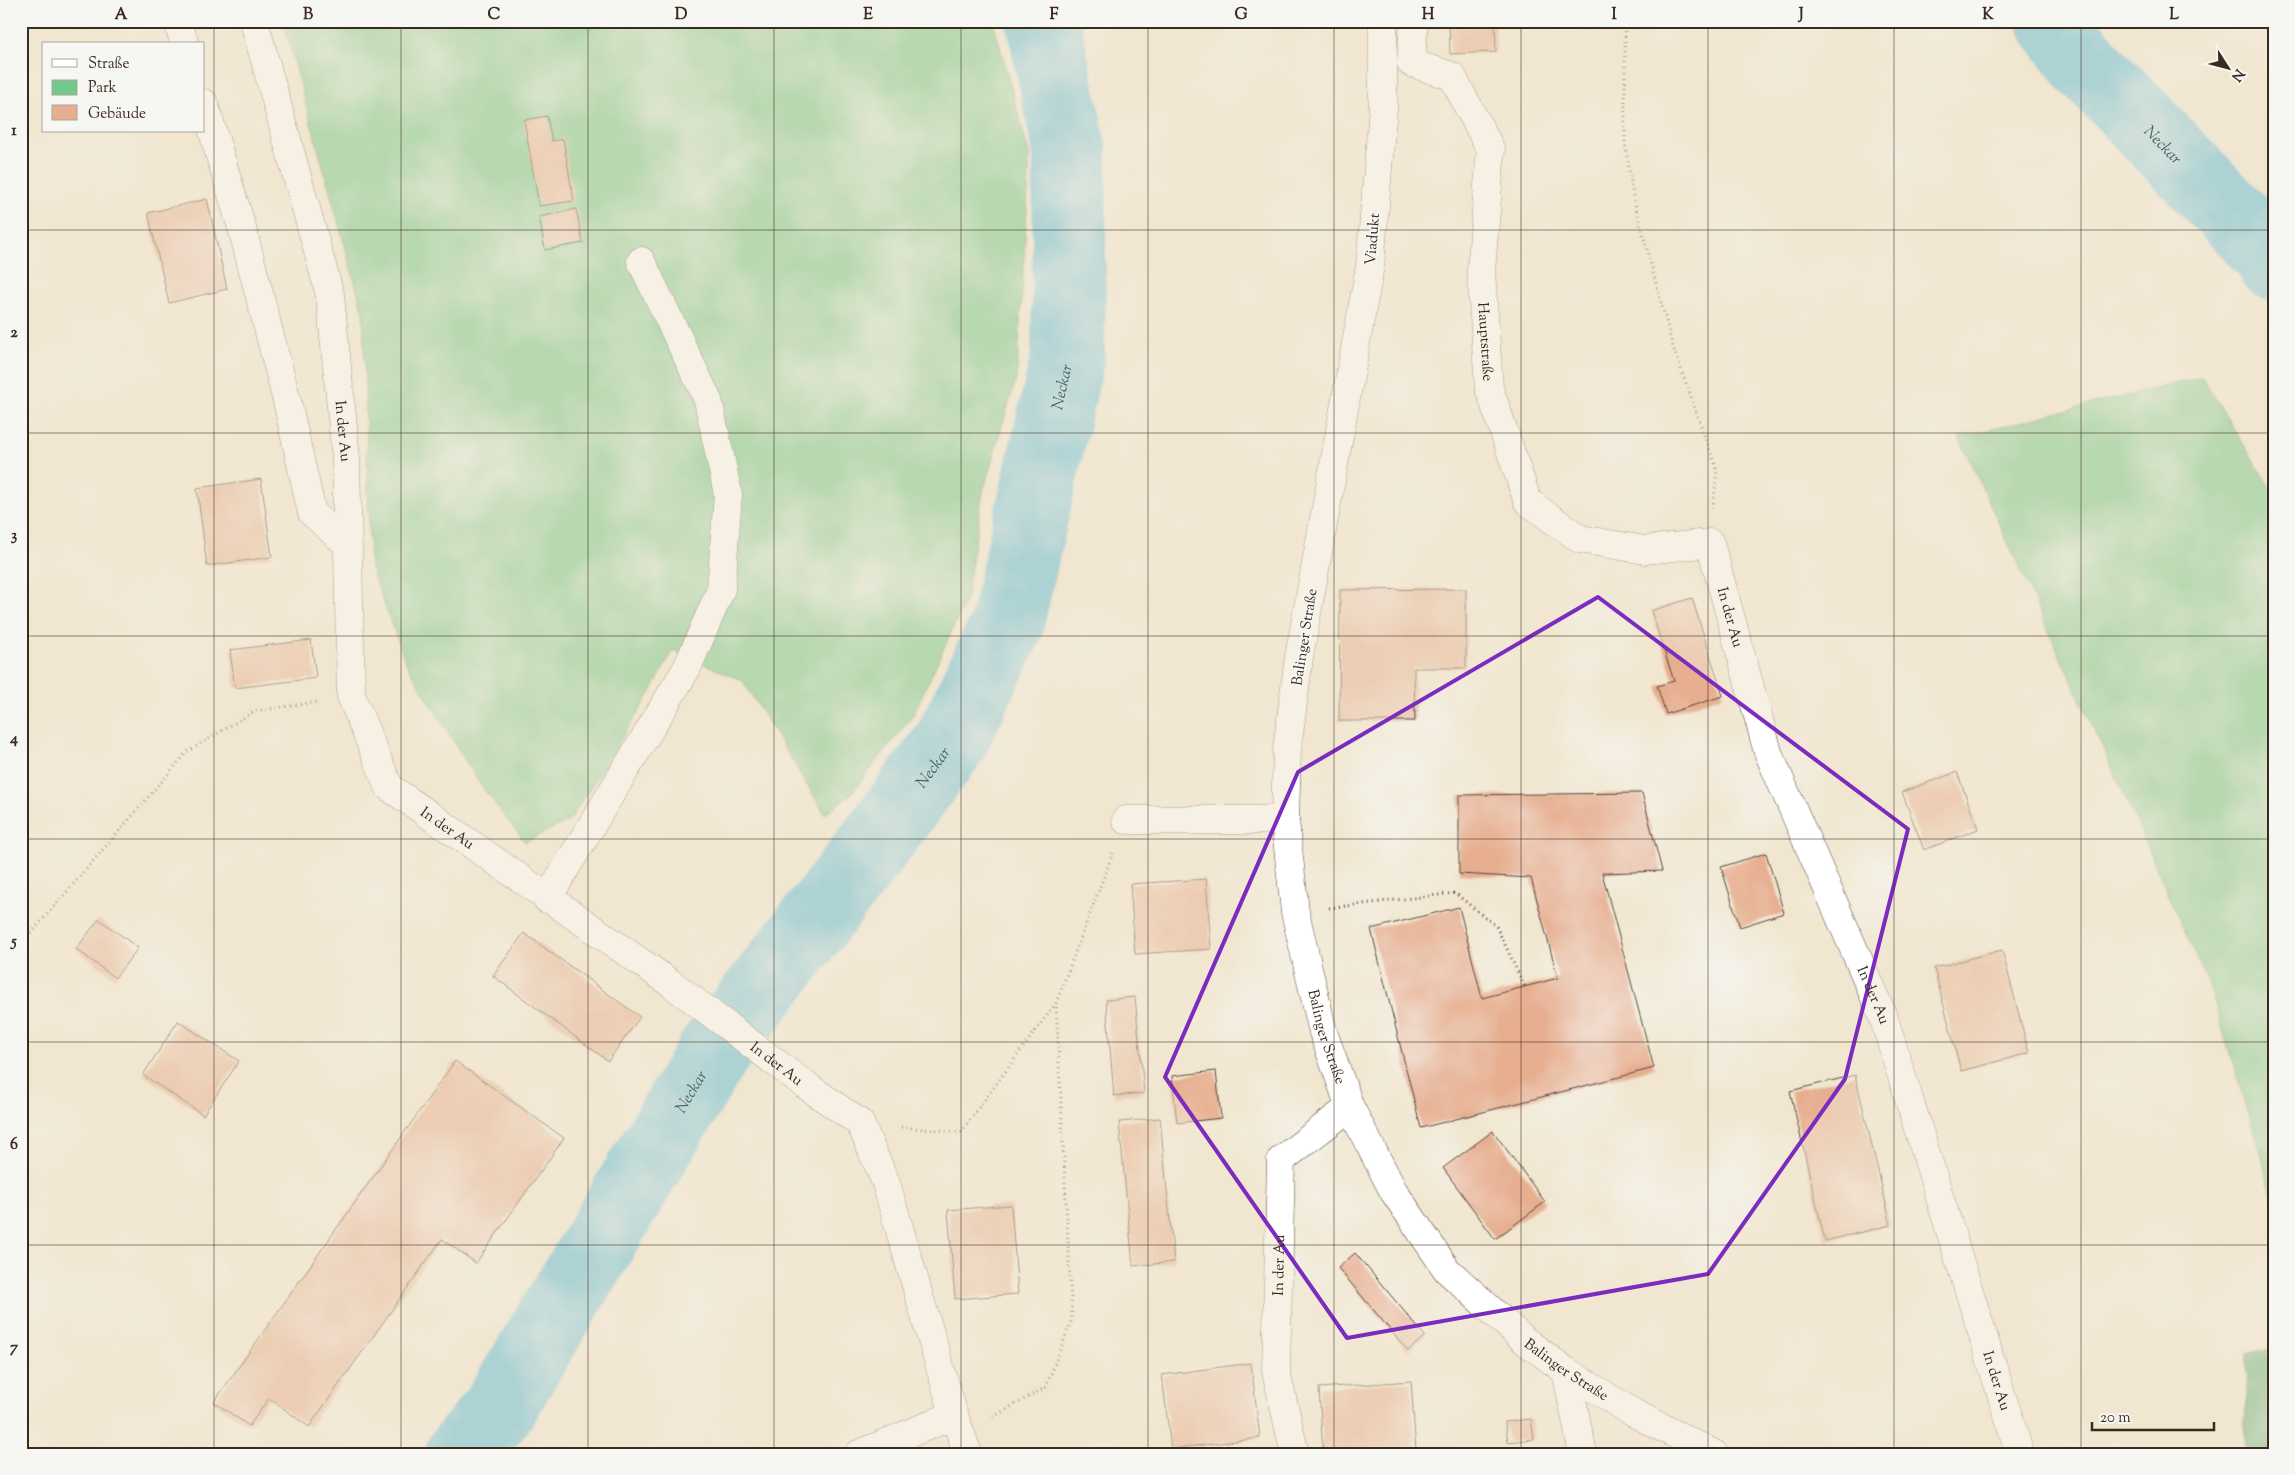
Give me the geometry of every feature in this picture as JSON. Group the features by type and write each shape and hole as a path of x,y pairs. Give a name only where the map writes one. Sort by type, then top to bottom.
{"street":[{"path":"177,21 184,42"},
{"name":"In der Au","path":"254,21 330,295 346,458 351,696 389,787 547,899 672,984 804,1084 860,1123"},
{"name":"Viadukt","path":"1336,455 1370,266 1383,107 1383,21"},
{"name":"Hauptstraße","path":"1414,21 1411,63 1452,76 1491,150 1481,271 1489,388 1528,502 1580,539 1645,550 1710,543"},
{"path":"205,106 242,228 287,401 312,513 347,544"},
{"path":"547,899 687,668 721,589 728,494 708,400 641,261"},
{"name":"Balinger Straße","path":"1336,455 1299,657 1287,749 1285,820 1295,912 1323,1032 1350,1107 1394,1192 1447,1270 1524,1340 1566,1371 1632,1412 1714,1454"},
{"name":"In der Au","path":"1710,543 1768,752 1883,1016 2020,1454"},
{"path":"1126,820 1285,820"},
{"name":"In der Au","path":"1295,1454 1276,1371 1281,1160 1350,1107"},
{"path":"858,1454 961,1434 886,1183 860,1123"},
{"path":"1566,1371 1584,1454"}],"path":[{"path":"1625,21 1625,142 1633,196 1672,344 1717,470 1710,543"},
{"path":"21,946 187,752 255,711 351,696"},
{"path":"860,1123 961,1132 1056,1003 1126,820"},
{"path":"1295,912 1455,892 1496,926 1525,987"},
{"path":"961,1434 1046,1386 1072,1319 1056,1003"}],"highlighted area":[{"path":"1598,597 1908,829 1845,1079 1708,1274 1347,1338 1165,1077 1298,772"}],"green space":[{"path":"283,21 993,21 1030,157 1017,375 983,492 966,600 913,715 851,794 825,814 743,681 673,650 651,692 570,820 525,842 479,783 406,663 370,565 363,312"},
{"path":"2202,377 2274,494 2274,1200 2210,988 2123,792 1959,437"},
{"path":"2274,1347 2274,1454 2244,1454 2247,1354"}],"building":[{"path":"1449,21 1495,21 1496,52 1450,54"},
{"path":"547,116 552,141 563,139 574,201 539,206 524,120"},
{"path":"207,199 227,289 169,303 148,213"},
{"path":"576,209 583,243 545,250 539,217"},
{"path":"261,479 272,557 207,566 197,488"},
{"path":"1466,589 1466,668 1414,668 1415,721 1339,721 1340,590"},
{"path":"1692,598 1723,696 1666,714 1657,686 1674,681 1651,611"},
{"path":"311,640 316,678 235,688 230,650"},
{"path":"1957,772 1978,829 1924,850 1902,792"},
{"path":"1642,793 1662,871 1602,873 1654,1068 1421,1128 1371,929 1459,907 1482,998 1558,978 1531,878 1459,874 1459,795"},
{"path":"1766,853 1784,913 1740,927 1721,867"},
{"path":"1206,879 1211,949 1135,954 1130,884"},
{"path":"99,919 138,948 115,978 76,949"},
{"path":"524,933 640,1017 608,1061 493,976"},
{"path":"2002,950 2029,1053 1961,1071 1934,968"},
{"path":"1135,997 1144,1093 1114,1096 1106,1000"},
{"path":"178,1021 239,1061 203,1115 143,1075"},
{"path":"455,1061 564,1138 476,1263 442,1239 309,1427 269,1398 249,1426 214,1402"},
{"path":"1216,1071 1221,1118 1177,1123 1172,1076"},
{"path":"1855,1075 1891,1225 1825,1241 1790,1091"},
{"path":"1160,1118 1174,1262 1133,1266 1119,1122"},
{"path":"1493,1131 1545,1202 1495,1239 1443,1168"},
{"path":"1011,1205 1018,1294 955,1299 948,1210"},
{"path":"1355,1253 1425,1336 1408,1351 1338,1268"},
{"path":"1251,1363 1260,1438 1171,1449 1162,1375"},
{"path":"1411,1381 1416,1452 1323,1454 1319,1388"},
{"path":"1531,1419 1534,1439 1508,1442 1505,1422"}],"waterway":[{"name":"Neckar","path":"462,1454 500,1407 715,1050 874,845 950,743 1006,627 1068,356 1070,151 1043,21"},
{"name":"Neckar","path":"2054,21 2088,66 2267,251 2274,264"},
{"name":"Neckar","path":"500,1407 506,1454"}]}
